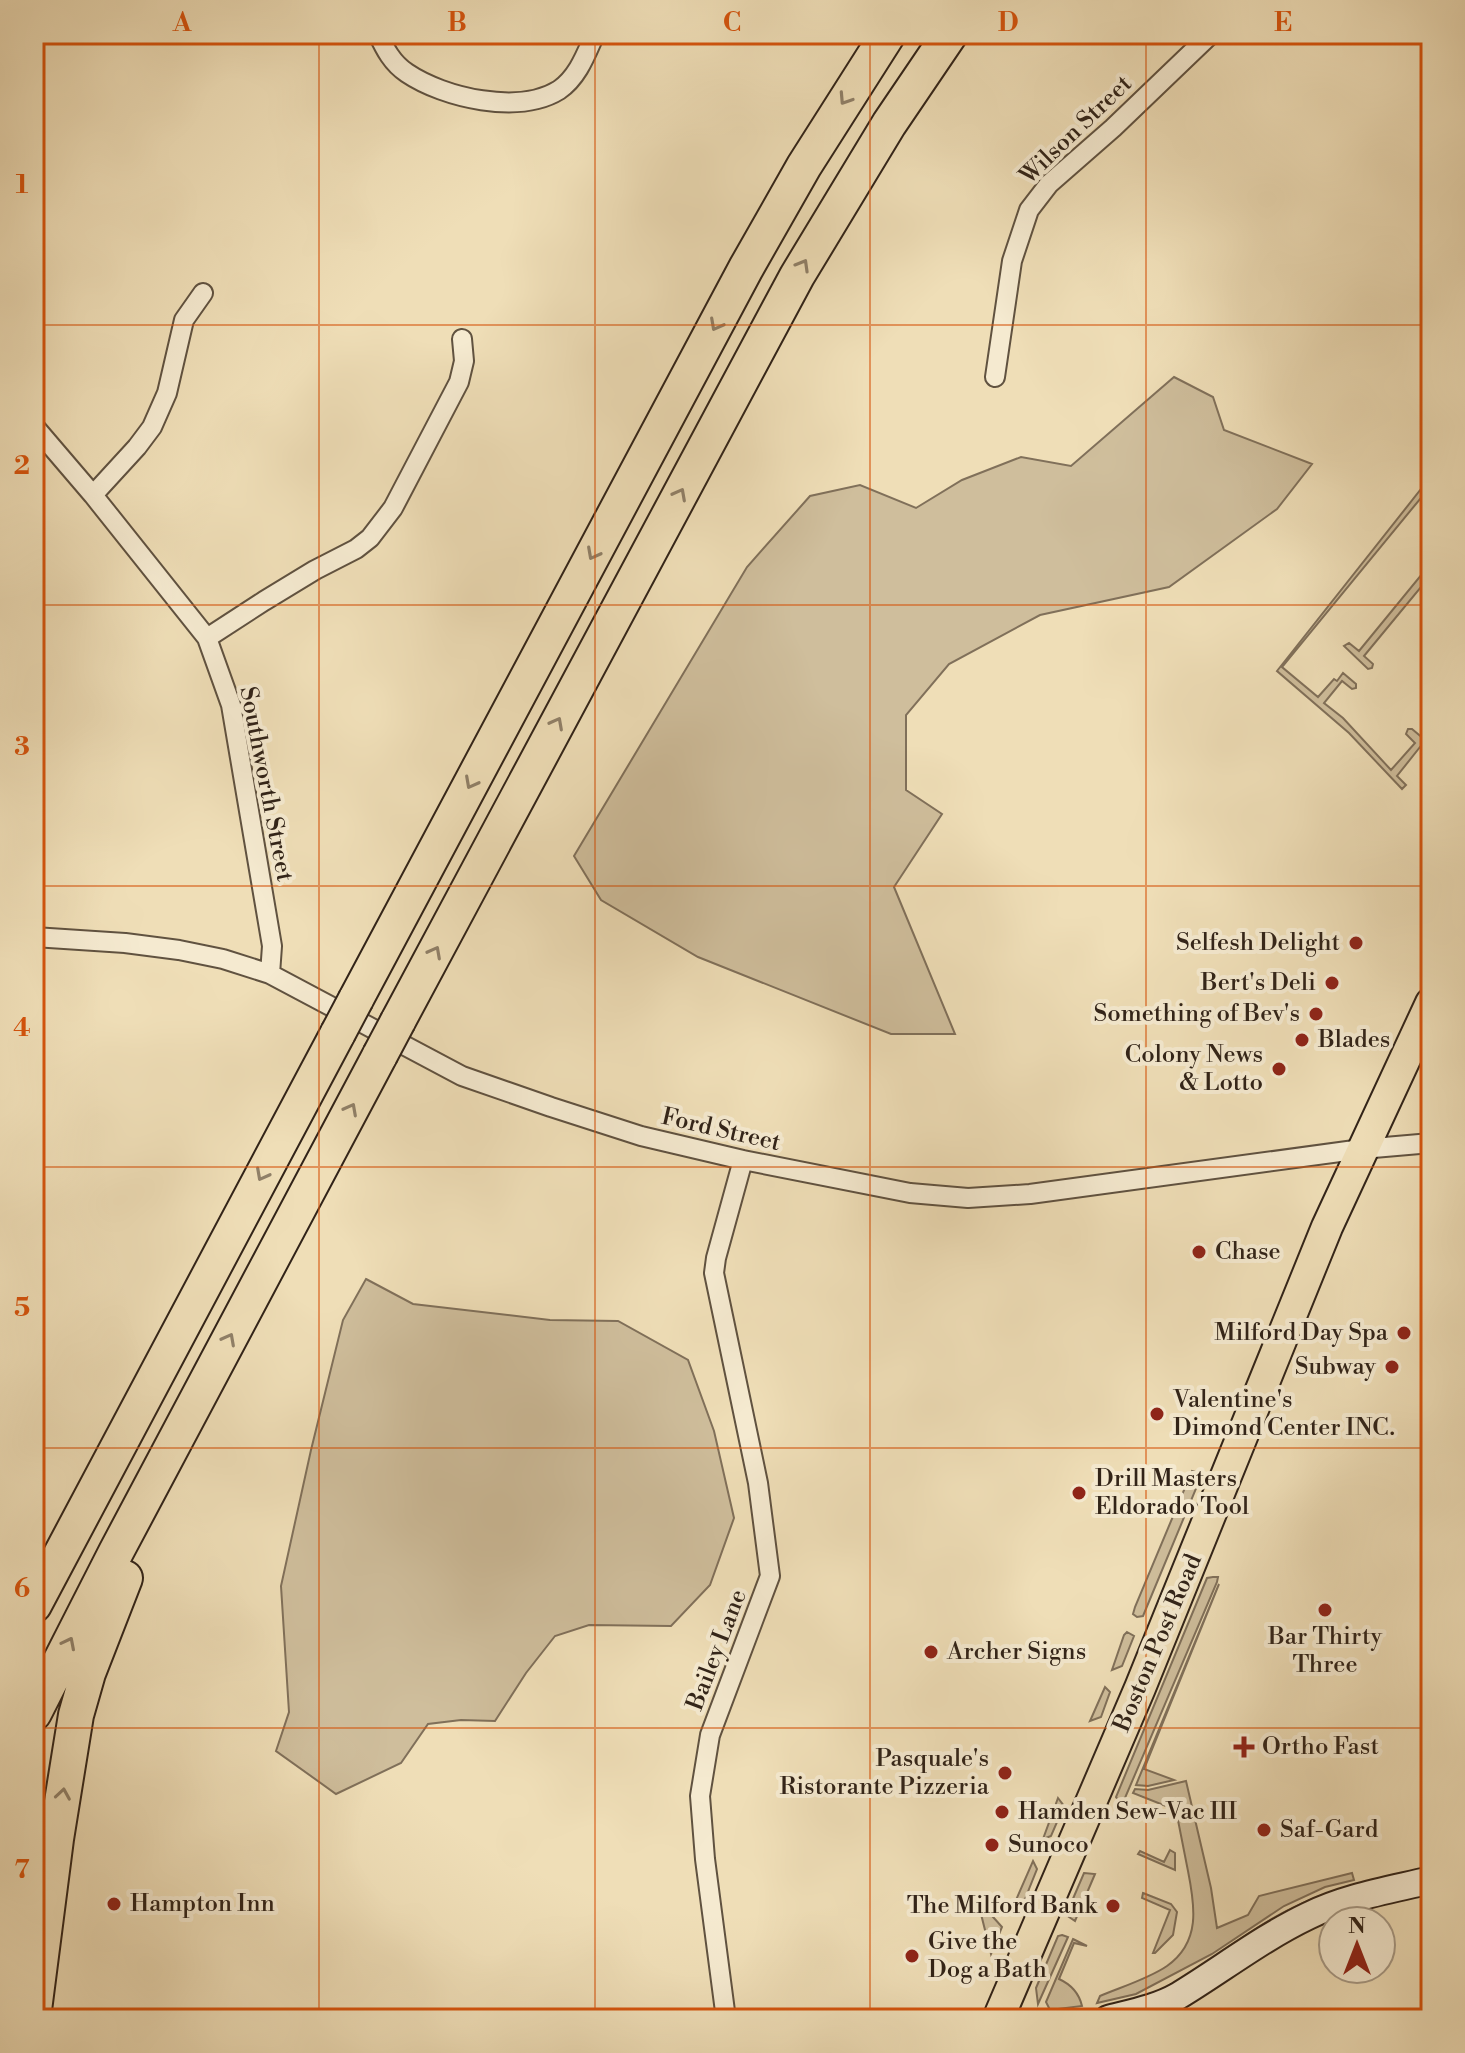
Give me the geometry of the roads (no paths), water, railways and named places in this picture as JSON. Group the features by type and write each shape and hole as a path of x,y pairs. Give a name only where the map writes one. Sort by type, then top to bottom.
{"highway":[{"path":"34,1605 746,268 804,166 888,34"},
{"path":"34,1713 199,1394 783,301 842,199 950,34"},
{"path":"921,76 959,34"},
{"path":"34,1561 150,1385"},
{"path":"34,2010 76,1715 103,1633 199,1394"}],"main road":[{"name":"Boston Post Road","path":"998,2019 1140,1688 1327,1227 1431,1003"},
{"path":"1108,2019 1153,2006 1173,2008 1205,1976 1308,1916 1339,1903 1431,1880"}],"street":[{"path":"378,34 394,62 415,77 460,95 515,104 548,95 570,81 595,34"},
{"name":"Wilson Street","path":"995,377 1012,261 1029,210 1049,184 1211,34"},
{"path":"93,495 152,427 167,393 184,320 203,293"},
{"path":"207,638 315,570 356,549 383,523 459,382 464,361 462,339"},
{"name":"Southworth Street","path":"34,426 207,638 231,705 272,946 270,974"},
{"name":"Ford Street","path":"34,937 179,950 223,959 270,974 462,1076 641,1136 910,1193 968,1198 1030,1194 1362,1149 1431,1143"},
{"name":"Bailey Lane","path":"726,2019 700,1796 710,1735 770,1576 758,1483 714,1273 743,1160"}],"place":[{"name":"Selfesh Delight","path":"1356,943"},
{"name":"Bert's Deli","path":"1332,983"},
{"name":"Something of Bev's","path":"1316,1014"},
{"name":"Blades","path":"1302,1040"},
{"name":"Colony News & Lotto","path":"1279,1069"},
{"name":"Chase","path":"1199,1252"},
{"name":"Milford Day Spa","path":"1404,1333"},
{"name":"Subway","path":"1392,1367"},
{"name":"Valentine's Dimond Center INC.","path":"1157,1414"},
{"name":"Drill Masters Eldorado Tool","path":"1079,1493"},
{"name":"Bar Thirty Three","path":"1325,1610"},
{"name":"Archer Signs","path":"931,1652"},
{"name":"Ortho Fast","path":"1244,1747"},
{"name":"Pasquale's Ristorante Pizzeria","path":"1005,1773"},
{"name":"Hamden Sew-Vac III","path":"1002,1812"},
{"name":"Saf-Gard","path":"1264,1830"},
{"name":"Sunoco","path":"992,1845"},
{"name":"Hampton Inn","path":"114,1904"},
{"name":"The Milford Bank","path":"1113,1906"},
{"name":"Give the Dog a Bath","path":"912,1956"}]}
